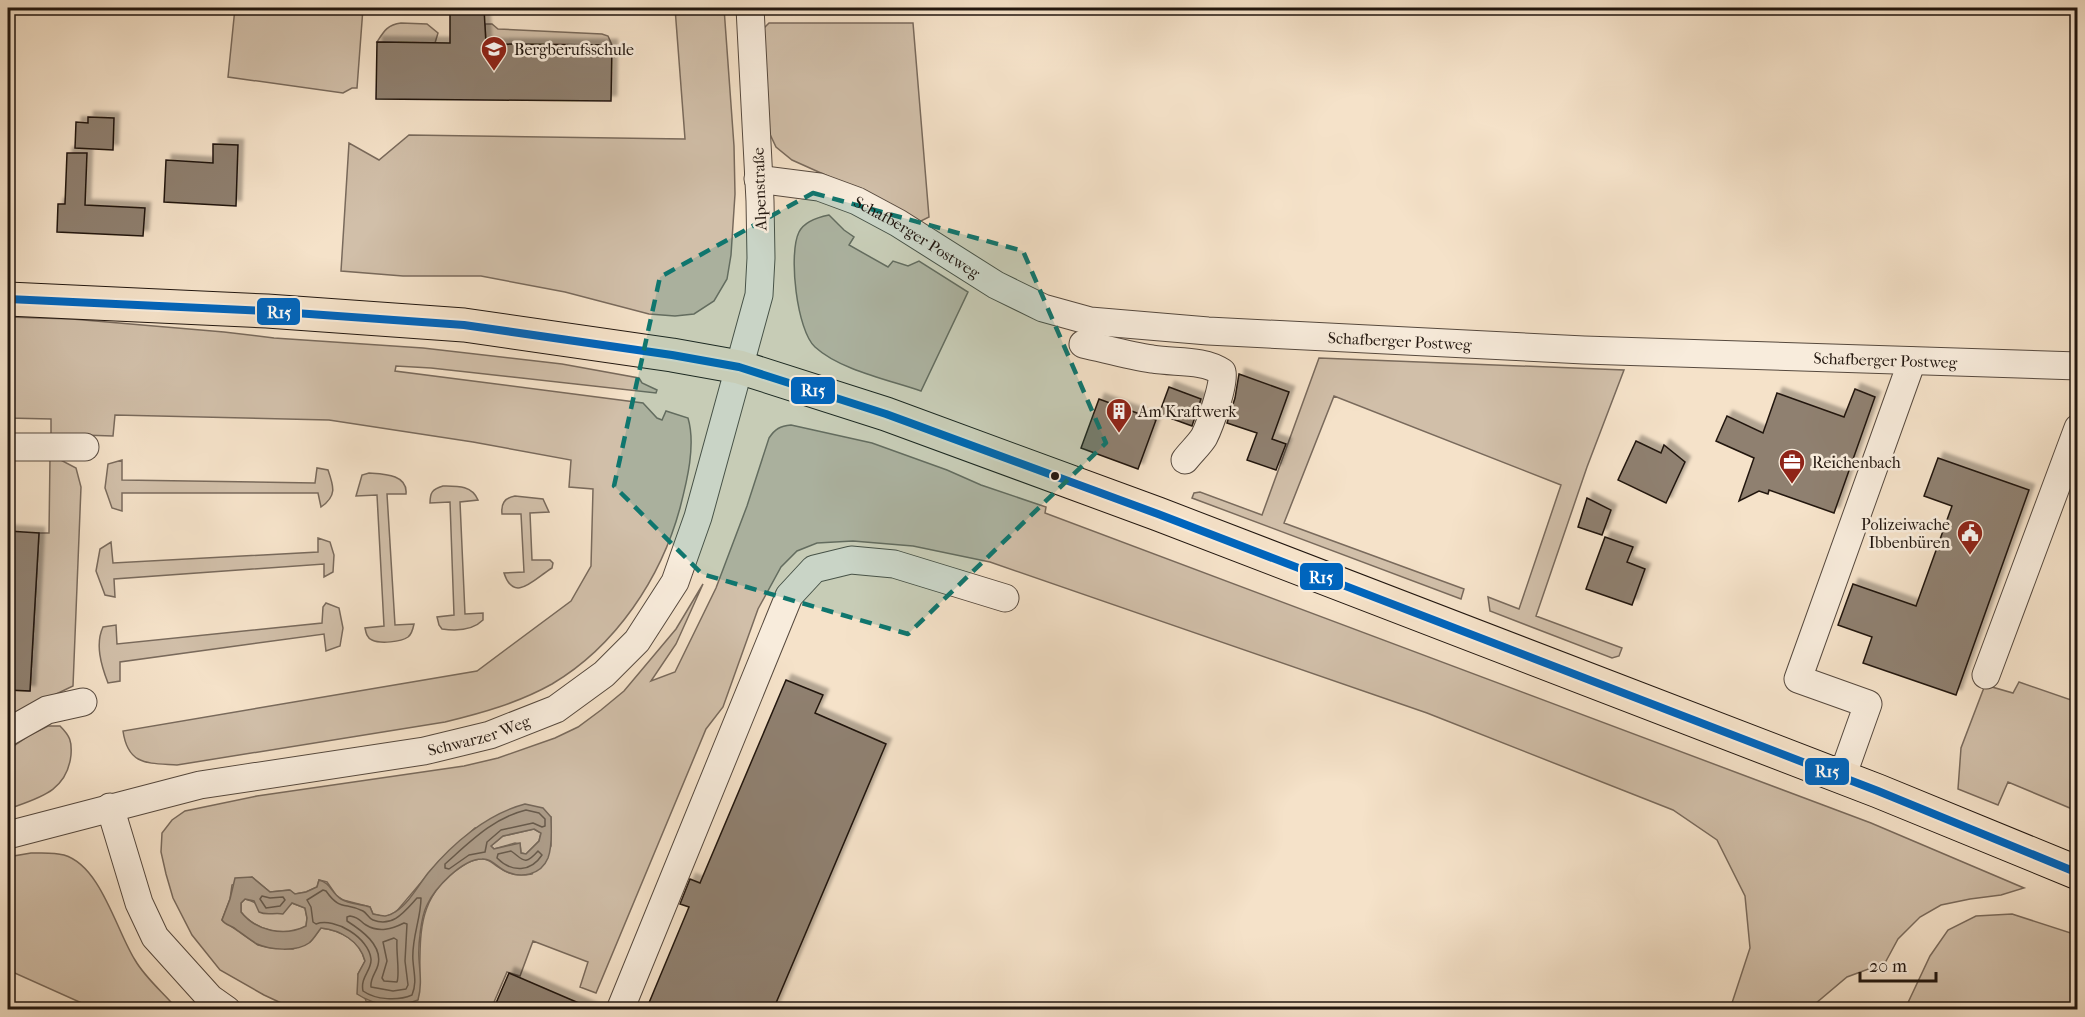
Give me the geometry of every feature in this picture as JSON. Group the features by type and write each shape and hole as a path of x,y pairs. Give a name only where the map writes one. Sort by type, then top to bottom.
{"main road":[{"path":"8,299 278,311 453,324 672,355 739,367 886,414 1136,506 1842,777 2078,873"}],"street":[{"name":"Alpenstraße","path":"739,367 759,295 761,258 750,8"},
{"name":"Schafberger Postweg","path":"758,179 819,187 857,201 898,223 996,285 1043,308 1090,321 1220,331 1584,350 2078,366"},
{"path":"1083,344 1150,359 1204,364 1222,372 1221,387 1203,437 1185,460"},
{"path":"1842,777 1868,704 1798,679 1912,361"},
{"name":"Schwarzer Weg","path":"8,835 200,785 424,751 490,735 556,709 604,674 637,641 675,582 698,518 739,367"},
{"path":"1986,675 2078,428"},
{"path":"8,447 85,447"},
{"path":"620,1010 789,596 814,569 851,560 894,564 1005,598"},
{"path":"8,732 46,710 83,702"},
{"path":"110,807 139,903 155,937 210,998 226,1009"}],"highlighted area":[{"path":"813,193 1023,251 1106,443 908,634 702,574 614,486 660,277"}],"shaded area":[{"path":"235,8 363,8 357,88 343,93 228,77"},
{"path":"675,8 724,8 734,146 735,194 727,279 714,301 694,314 675,316 649,314 565,292 481,276 403,276 341,271 349,143 379,160 409,135 685,139"},
{"path":"401,23 427,24 438,33 435,43 377,42 386,29"},
{"path":"769,23 913,23 929,217 917,223 841,182 792,160 776,147 768,130 762,30"},
{"path":"485,24 492,24 498,29 602,34 608,36 612,45 486,44"},
{"path":"829,215 854,237 849,245 888,267 893,261 908,266 919,261 968,292 921,391 865,374 838,362 815,347 809,338 803,325 796,292 794,257 796,243 804,225"},
{"path":"8,317 72,319 274,338 423,348 562,364 639,378 642,383 657,390 656,393 431,368 396,366 395,371 643,403 657,418 662,420 666,411 688,418 691,451 680,508 661,560 633,608 596,650 575,668 539,691 500,707 445,722 177,765 148,763 135,757 129,751 123,731 477,671 571,601 591,566 593,489 569,487 571,460 329,420 115,415 113,436 51,434 51,419 8,418"},
{"path":"1319,358 1624,370 1587,467 1536,616 1622,648 1619,656 1612,658 1490,611 1488,597 1519,609 1561,485 1334,396 1284,523 1464,589 1461,599 1192,498 1194,493 1200,492 1262,515"},
{"path":"787,425 872,443 1046,507 1045,513 1871,823 2024,888 2001,895 1941,905 1920,917 1898,939 1885,963 1847,977 1809,1009 1730,1009 1750,948 1745,896 1717,840 1673,810 1427,713 990,562 913,546 853,541 817,543 797,551 781,567 758,609 723,707 706,729 596,993 580,987 588,962 533,941 520,976 507,972 491,1009 294,1009 220,970 192,935 173,898 161,852 162,833 172,820 185,811 257,796 464,766 498,758 555,738 578,727 624,691 676,629 703,584 676,644 651,681 675,672 716,588 747,506 769,438 778,428","holes":["551,817 551,846 532,874 510,873 489,860 478,859 460,867 440,886 430,900 424,915 421,931 418,999 405,1003 386,1004 366,1001 358,974 365,961 354,942 336,931 321,928 310,942 293,949 272,948 258,945 222,920 230,899 232,885 252,877 270,892 289,890 295,894 317,887 319,880 327,882 336,895 343,900 370,907 373,914 385,917 396,912 440,860 475,828"]},
{"path":"50,458 57,458 76,468 81,487 73,686 8,717 8,690 30,691 39,533 49,533"},
{"path":"122,460 122,480 315,483 317,468 328,470 333,491 330,499 321,507 318,493 122,493 122,511 112,508 105,488 108,464"},
{"path":"369,473 394,476 406,487 406,494 387,494 395,625 414,624 409,636 396,641 372,640 368,637 365,628 384,626 377,495 356,496 362,475"},
{"path":"443,486 459,486 468,489 478,500 460,502 465,614 483,613 483,620 464,629 442,629 437,617 454,615 450,502 430,503 432,492"},
{"path":"515,496 543,499 549,512 530,513 532,560 550,560 553,563 552,568 532,583 519,588 513,587 508,582 504,573 524,572 521,514 502,514 504,502"},
{"path":"318,538 330,542 334,555 333,572 324,577 324,564 114,579 115,597 105,595 96,571 100,549 111,542 113,563 318,552"},
{"path":"326,603 339,608 343,628 340,646 326,651 324,634 120,662 120,681 108,683 103,669 99,640 103,627 116,625 117,644 322,623 323,607"},
{"path":"2019,682 2077,702 2077,811 2008,782 1998,805 1958,789 1961,748 1985,685 2013,693"},
{"path":"48,726 60,726 70,739 71,755 64,778 40,797 8,809 8,750"},
{"path":"534,829 541,833 539,841 526,854 521,853 520,844 515,843 494,849 491,846 503,836"},
{"path":"31,853 64,855 77,861 88,872 98,885 139,967 177,1009 95,1009 8,970 8,857"},
{"path":"245,899 274,910 286,908 292,903 305,908 306,927 289,932 262,928 247,919 241,912 241,903"},
{"path":"2012,914 2077,935 2077,1009 1905,1009 1930,956 1948,930 1976,916"}],"water":[{"path":"525,804 543,808 551,817 551,843 548,858 536,872 524,875 505,871 488,860 474,860 458,869 443,883 427,905 422,924 418,1000 395,1005 371,1001 357,994 358,974 365,961 354,942 335,931 321,928 304,946 276,949 257,944 222,920 235,878 252,877 270,892 290,890 295,894 317,887 319,880 326,883 344,901 370,907 373,914 389,915 405,904 448,851 484,822","holes":["534,829 541,833 539,841 526,854 521,853 520,843 494,849 491,846 503,836","245,899 254,901 259,912 265,914 283,914 292,903 305,908 306,926 289,931 262,928 247,919 241,912 241,903"]}],"building":[{"name":"Bergberufsschule","path":"450,8 484,8 486,44 612,45 611,101 376,99 377,42 450,43"},
{"path":"88,117 114,118 113,150 75,148 76,122 88,123"},
{"path":"213,144 238,145 236,206 164,202 166,160 213,163"},
{"path":"67,153 87,153 85,205 145,208 143,236 57,232 58,204 65,204"},
{"path":"1239,374 1289,392 1272,439 1286,444 1276,470 1247,460 1257,433 1227,423 1235,398"},
{"path":"1169,387 1201,399 1192,426 1159,414"},
{"path":"1855,389 1875,397 1834,513 1769,490 1768,494 1759,491 1739,501 1754,458 1716,441 1727,416 1763,433 1777,393 1844,417"},
{"name":"Am Kraftwerk","path":"1099,399 1156,420 1138,469 1081,448"},
{"path":"1636,441 1661,453 1664,445 1685,462 1666,503 1618,480"},
{"name":"Polizeiwache Ibbenbüren","path":"1938,458 2029,490 1956,695 1863,663 1872,637 1838,625 1853,584 1916,606 1952,506 1924,496"},
{"path":"1587,498 1611,510 1602,535 1578,527"},
{"path":"8,531 39,533 30,691 8,690"},
{"path":"1605,537 1633,547 1627,562 1645,569 1632,605 1586,589"},
{"path":"786,680 823,695 815,713 886,744 773,1010 646,1010 689,907 680,904 690,879 700,883"},
{"path":"509,973 595,1010 493,1010"}],"transit line":[{"name":"R15","path":"8,299 267,311 464,325 739,367 886,414 1158,514 1878,791 2078,873"}],"place":[{"name":"Bergberufsschule","path":"494,72"},
{"name":"Am Kraftwerk","path":"1119,434"},
{"name":"Reichenbach","path":"1792,485"},
{"name":"Polizeiwache Ibbenbüren","path":"1970,556"}]}
